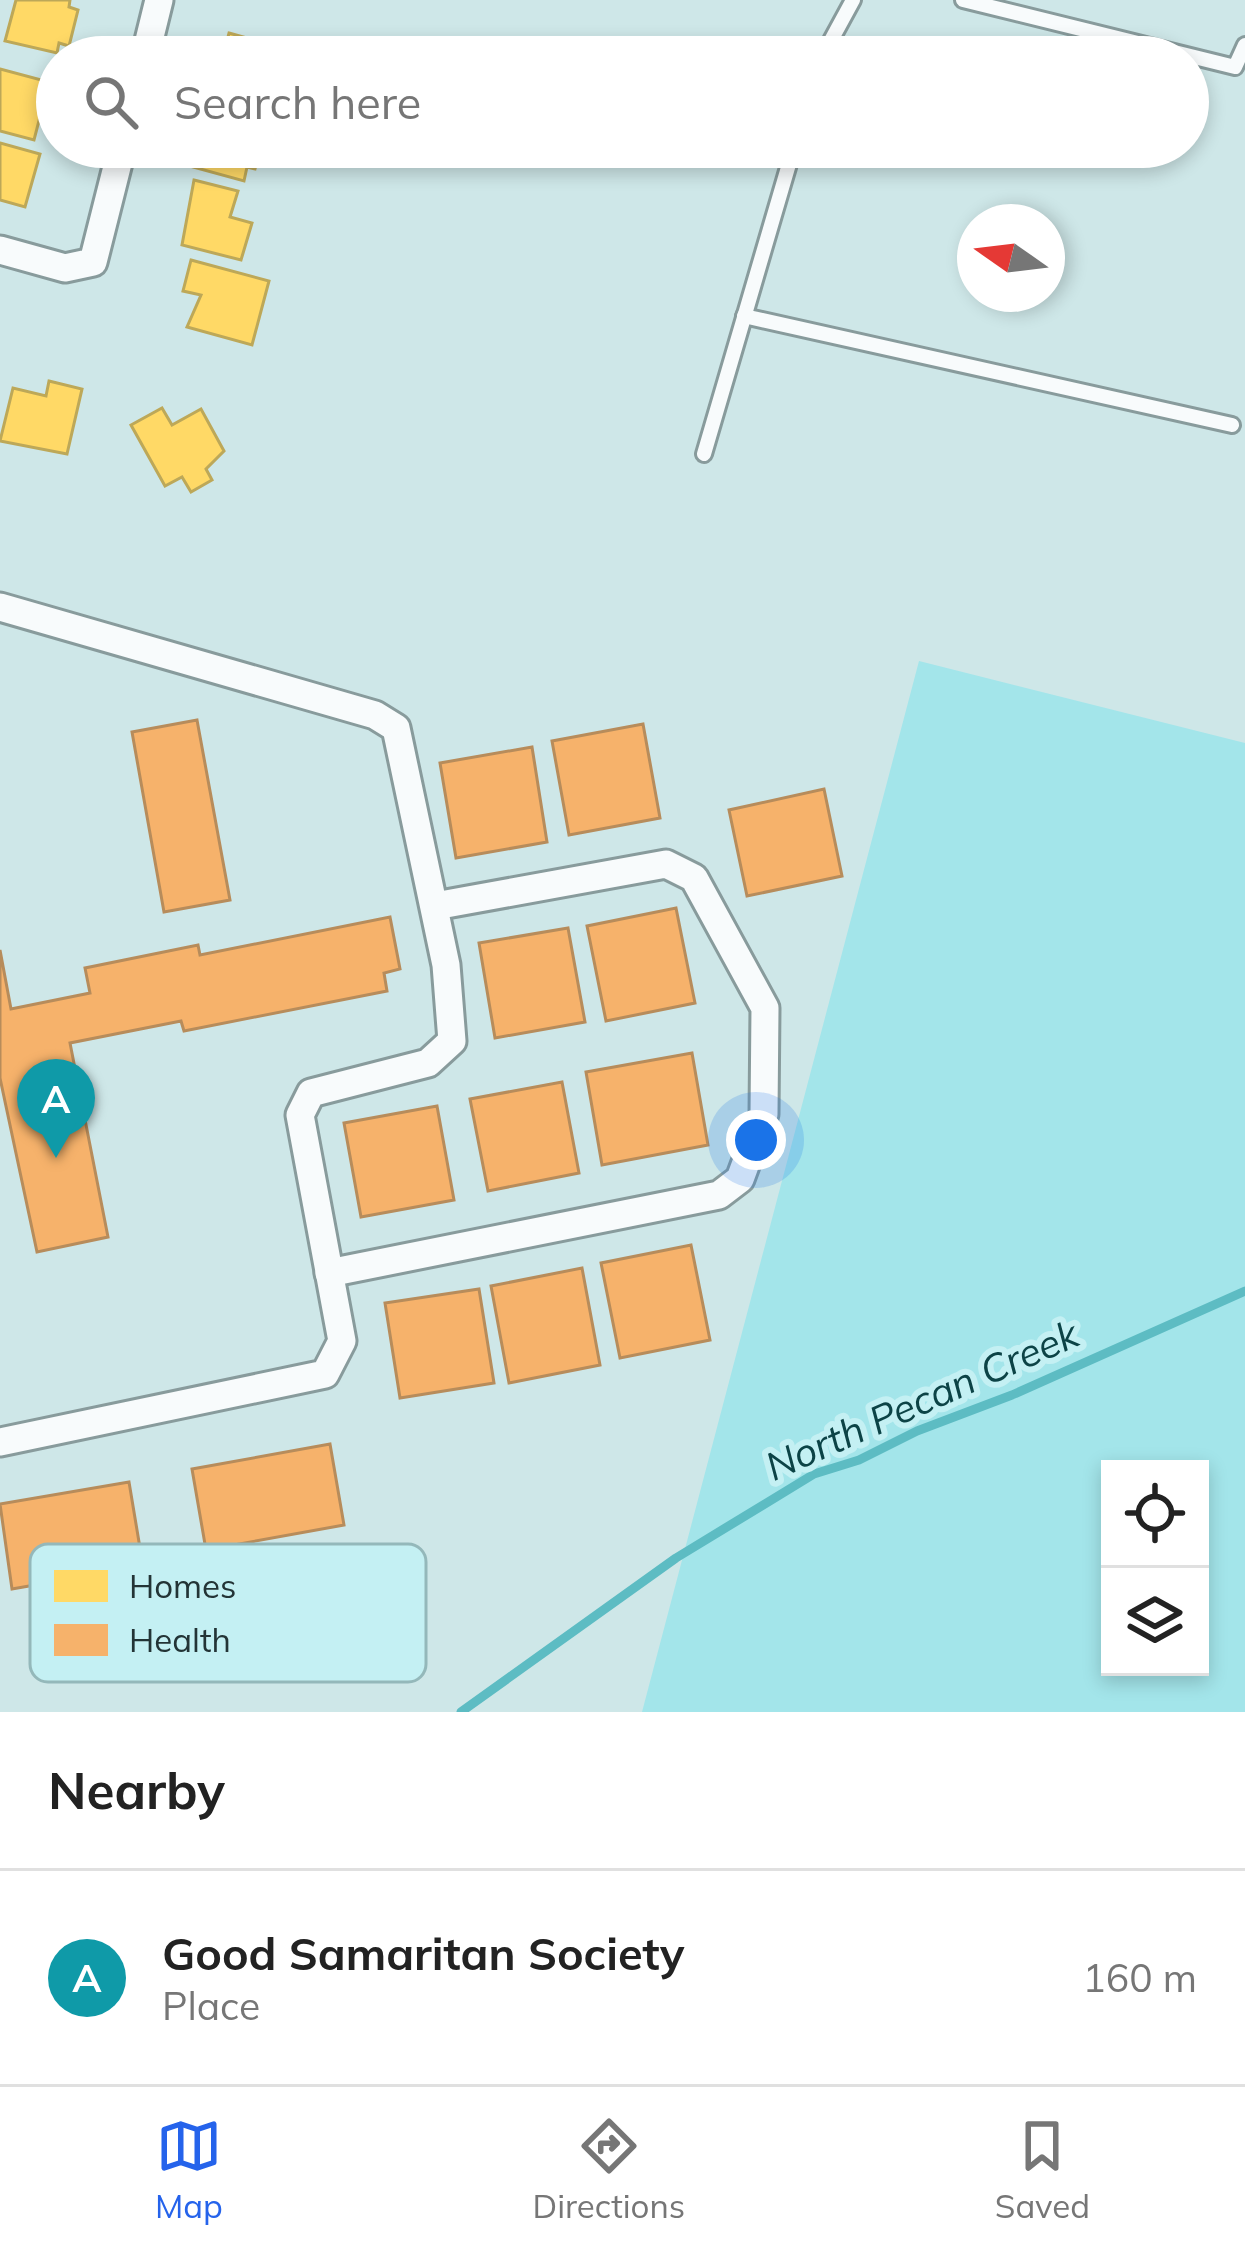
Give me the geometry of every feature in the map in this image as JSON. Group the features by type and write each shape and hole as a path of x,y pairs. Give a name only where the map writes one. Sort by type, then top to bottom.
{"street":[{"path":"150,36 159,0"},
{"path":"0,250 65,268 93,262 117,168"},
{"path":"0,607 375,715 396,728 435,906 452,1041 428,1063 310,1093 300,1115 342,1341 325,1374 0,1442"},
{"path":"329,1273 719,1196 740,1179 764,1114 765,1008 694,878 666,864 435,906"}],"lane":[{"path":"833,36 853,0"},
{"path":"963,0 1110,36"},
{"path":"1209,60 1240,68 1245,44"},
{"path":"704,454 788,168"},
{"path":"744,316 1232,425"}],"shaded area":[{"path":"919,661 1245,743 1245,1712 642,1712"}],"building: Homes":[{"path":"16,0 70,0 69,7 78,10 72,36 36,36 36,48 5,41"},
{"path":"0,69 36,79 34,140 0,131"},
{"path":"0,143 36,153 25,207 0,200"},
{"path":"197,168 247,168 244,181"},
{"path":"194,180 238,191 230,217 252,223 241,260 182,245"},
{"path":"191,260 269,281 252,345 187,327 201,295 183,291"},
{"path":"49,381 82,389 67,454 0,441 13,388 46,396"},
{"path":"162,408 172,425 201,409 224,451 206,469 212,480 191,492 182,477 165,486 131,425"}],"building: Health":[{"path":"197,720 230,900 164,912 132,732"},
{"path":"643,724 660,818 569,835 552,741"},
{"path":"532,747 547,842 456,858 440,763"},
{"path":"824,789 842,876 747,896 729,810"},
{"path":"676,908 695,1003 606,1021 587,926"},
{"path":"390,917 400,969 384,973 387,991 184,1031 181,1021 70,1043 108,1237 37,1252 0,1078 0,950 11,1009 90,993 85,968 198,945 200,955"},
{"path":"568,928 585,1022 495,1038 479,943"},
{"path":"692,1053 708,1145 602,1165 586,1072"},
{"path":"562,1082 579,1173 488,1191 470,1099"},
{"path":"437,1106 454,1200 361,1217 344,1123"},
{"path":"691,1245 710,1340 620,1358 601,1263"},
{"path":"582,1268 600,1365 509,1383 491,1286"},
{"path":"479,1289 494,1383 400,1398 385,1303"},
{"path":"330,1444 344,1525 239,1544 205,1544 192,1469"},
{"path":"129,1482 139,1544 30,1544 30,1586 12,1589 0,1504"}],"waterway":[{"name":"North Pecan Creek","path":"461,1712 676,1558 814,1474 859,1460 1245,1291"}],"place":[{"name":"Good Samaritan Society","path":"56,1158"}]}
